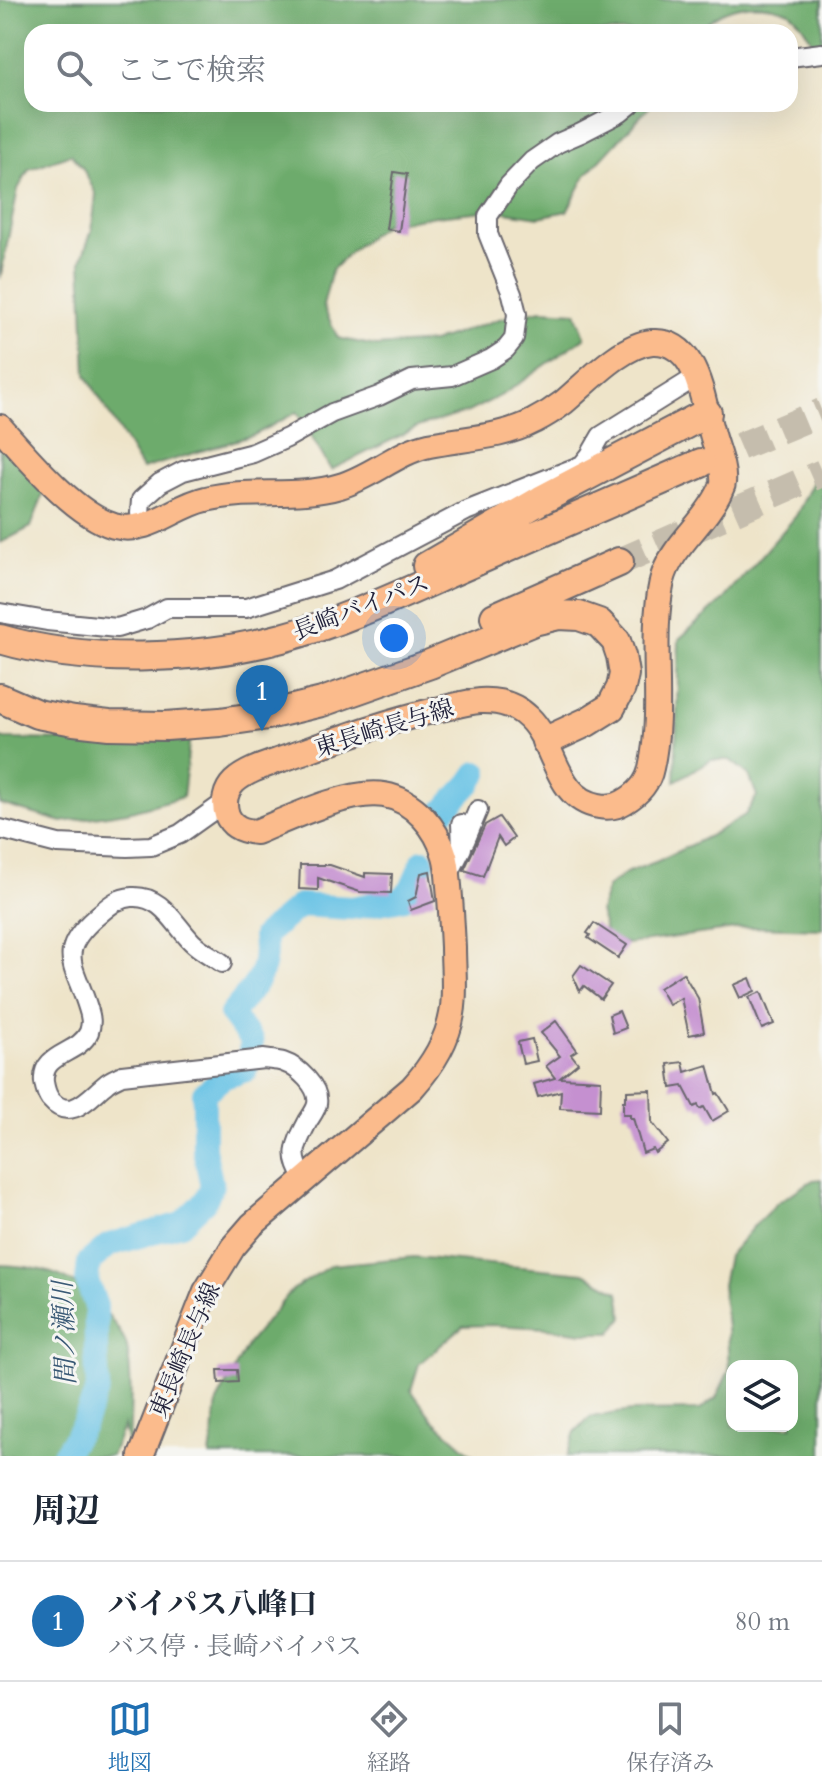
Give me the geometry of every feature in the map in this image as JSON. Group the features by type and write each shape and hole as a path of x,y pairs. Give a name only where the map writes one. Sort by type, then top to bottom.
{"highway":[{"path":"341,618 541,500 707,413"},
{"name":"長崎バイパス","path":"0,639 53,651 161,656 220,651 282,638 389,599 701,463"},
{"path":"0,696 112,711 162,712 263,702 358,674 619,562"},
{"path":"0,696 37,714 74,721 166,726 220,722 322,702 430,664 534,621 559,615 579,616 599,623 616,641 624,674 621,688 611,707 546,741"},
{"path":"390,677 483,622"}],"main road":[{"name":"東長崎長与線","path":"141,1456 206,1291 233,1247 252,1225 395,1105 428,1071 453,1014 452,922 446,859 435,833 417,811 403,801 368,794 350,797 256,832 243,831 231,823 225,802 226,793 242,776 362,731 421,713 476,701 498,701 525,714 537,726 555,767 578,797 595,806 616,807 635,796 649,779 655,754 658,604 663,574 677,548 713,506 723,482 707,413 689,360 674,347 660,342 645,343 625,352 532,423 508,432 423,446 342,486 308,492 221,495 195,501 145,526"},
{"path":"0,427 46,477 91,516 117,527 145,526"}],"street":[{"path":"798,56 822,53"},
{"path":"145,526 140,513 141,500 160,483 183,471 253,453 332,413 412,380 452,376 506,349 514,339 517,314 488,234 488,216 509,185 532,161 558,143 621,112"},
{"path":"0,613 117,628 147,619 167,608 246,608 335,580 466,511 582,465 601,436 696,377"},
{"path":"0,829 58,844 151,846 180,834 225,802"},
{"path":"448,876 478,810"},
{"path":"461,824 462,848"},
{"path":"222,963 194,944 166,911 151,899 133,897 115,901 80,931 71,948 72,967 92,1020 81,1044 47,1064 45,1089 51,1099 70,1109 83,1106 107,1083 122,1075 264,1059 283,1062 310,1083 316,1095 317,1106 296,1143 294,1154 305,1180"}],"green space":[{"path":"0,0 822,0 822,58 795,17 789,12 765,6 729,10 707,24 24,24 24,112 645,112 586,175 567,211 539,217 493,210 385,224 332,270 323,306 338,338 376,346 432,342 502,318 542,310 576,312 585,337 504,394 468,412 420,426 331,470 297,412 254,435 142,469 86,375 81,261 92,230 96,194 82,167 71,154 29,169 18,189 0,279"},
{"path":"0,427 44,492 31,527 0,543"},
{"path":"822,463 822,929 750,927 627,944 606,936 600,911 607,887 626,873 658,861 745,815 757,796 749,775 730,760 711,760 675,781 679,639 723,600 796,516"},
{"path":"190,735 183,797 127,812 62,822 0,804 0,738 87,740"},
{"path":"822,1179 822,1456 567,1456 575,1432 590,1417 632,1411 700,1410 716,1398 726,1377 726,1432 798,1432 798,1360 728,1360 722,1285 728,1256 777,1203 813,1180"},
{"path":"414,1257 584,1273 619,1292 623,1317 611,1333 463,1326 419,1364 411,1390 433,1420 474,1456 210,1456 217,1402 247,1345 291,1291 331,1265"},
{"path":"0,1265 35,1269 66,1279 93,1297 121,1333 126,1344 130,1373 129,1452 124,1425 111,1456 0,1456"}],"building":[{"path":"394,172 407,174 399,231 386,229"},
{"path":"499,817 514,838 504,846 498,837 483,876 464,870 485,825"},
{"path":"300,865 330,865 365,877 365,873 392,874 391,893 360,892 318,878 318,890 299,889"},
{"path":"430,871 435,901 411,910 408,901 416,897 421,873"},
{"path":"594,923 627,945 618,958 588,938 590,935 587,933"},
{"path":"581,965 611,985 601,999 584,986 580,991 573,976"},
{"path":"683,973 698,998 704,1032 689,1035 681,998 669,1005 659,988"},
{"path":"750,978 755,991 740,998 734,985"},
{"path":"761,992 774,1024 762,1029 749,997"},
{"path":"619,1011 626,1028 613,1033 609,1015"},
{"path":"556,1021 577,1050 571,1054 578,1063 560,1078 601,1080 600,1110 560,1108 561,1091 538,1097 534,1084 555,1078 546,1066 560,1056 541,1033"},
{"path":"532,1039 537,1061 523,1064 518,1042"},
{"path":"683,1062 685,1072 708,1065 716,1094 729,1111 712,1121 704,1107 694,1107 683,1086 671,1088 668,1064"},
{"path":"651,1090 652,1122 668,1143 655,1153 653,1149 643,1153 633,1118 630,1114 623,1114 623,1101 627,1091"},
{"path":"218,1370 237,1370 238,1382 219,1383"}],"waterway":[{"name":"間ノ瀬川","path":"441,814 477,773"},
{"name":"間ノ瀬川","path":"63,1456 83,1425 98,1389 96,1306 87,1281 89,1262 109,1245 181,1224 205,1201 212,1186 204,1149 204,1093 224,1077 246,1070 252,1042 231,1014 253,987 262,970 264,936 300,905 351,908 402,899 411,888 423,861"}],"tunnel":[{"path":"701,463 822,412"},
{"path":"619,562 822,473"}],"place":[{"name":"バイパス八峰口","path":"262,731"}]}
